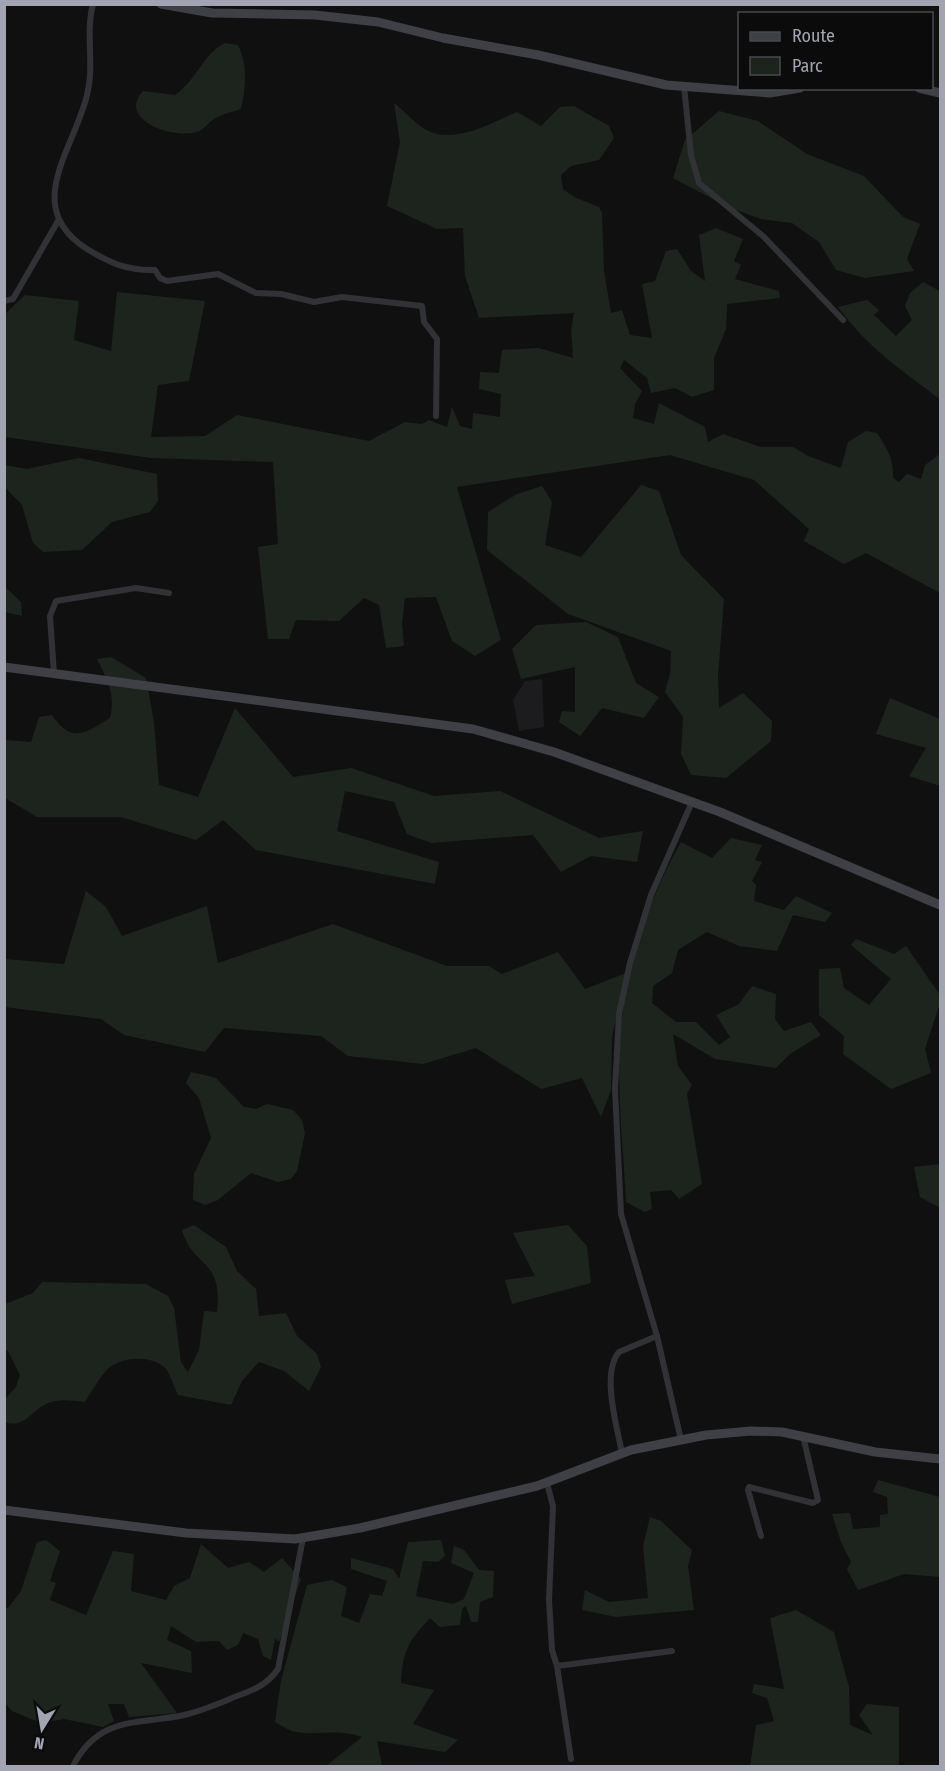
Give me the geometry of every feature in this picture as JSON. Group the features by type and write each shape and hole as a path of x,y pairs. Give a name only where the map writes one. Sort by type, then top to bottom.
{"street":[{"path":"93,4 90,20 90,85 55,190 53,202 58,221 79,244 111,264 136,270 155,270 160,278 167,280 218,274 255,293 281,294 314,302 342,297 422,306 424,322 437,339 436,416"},
{"path":"161,4 212,13 315,15 378,22 456,41 554,58 639,80 770,93 788,90"},
{"path":"684,86 691,156 699,183 764,237 843,320"},
{"path":"4,301 13,299 58,221"},
{"path":"54,674 50,616 56,601 136,588 169,593"},
{"path":"5,667 457,725 554,752 692,802 853,866 940,905"},
{"path":"681,1440 657,1336 620,1205 615,1089 617,1041 627,973 639,930 692,802"},
{"path":"622,1453 610,1386 610,1372 619,1352 657,1336"},
{"path":"4,1510 186,1533 262,1539 303,1538 360,1528 547,1483 622,1453 681,1440 751,1431 804,1436 874,1452 940,1459"},
{"path":"761,1536 749,1487 813,1503 818,1500 804,1436"},
{"path":"547,1483 552,1506 549,1600 552,1650 557,1666 571,1759"},
{"path":"73,1767 86,1747 117,1725 185,1715 250,1691 273,1677 278,1668 303,1538"},
{"path":"557,1666 672,1651"}],"shaded area":[{"path":"542,679 544,727 519,731 513,700 525,681"}],"green space":[{"path":"225,43 238,45 245,68 241,109 217,117 200,131 190,133 164,130 152,126 143,119 137,111 137,101 143,91 175,95 189,83 211,54"},
{"path":"394,103 423,128 446,135 471,131 517,112 541,126 560,107 574,106 609,126 614,138 599,160 571,166 561,175 563,189 574,197 599,207 602,213 604,271 611,313 622,310 630,335 652,338 642,284 655,281 666,251 677,249 691,271 705,281 699,235 716,228 743,239 734,261 741,265 735,279 779,291 780,298 727,304 726,329 714,358 714,390 692,397 675,388 651,393 647,378 624,360 620,368 642,391 635,404 633,418 654,424 659,403 705,427 708,442 723,434 761,447 793,447 808,456 841,468 848,442 866,431 877,433 889,454 893,478 899,482 907,474 921,479 925,465 940,454 940,593 866,553 844,564 804,541 809,529 754,480 670,455 457,487 501,640 475,656 452,641 436,597 405,598 402,623 404,646 386,648 379,605 364,598 339,621 296,620 289,639 268,639 258,547 278,544 273,462 151,458 5,437 5,314 25,295 79,301 74,340 111,351 117,292 205,301 189,381 158,385 151,437 205,436 237,415 369,441 405,422 422,424 429,420 447,427 452,407 460,426 472,429 473,413 500,417 501,394 479,389 480,372 499,373 502,350 539,348 573,358 571,330 574,313 479,318 465,276 463,228 437,229 387,206 400,142"},
{"path":"719,111 758,121 807,154 864,176 903,217 920,224 907,259 914,271 865,278 836,270 819,242 792,223 761,219 728,207 673,178 685,140"},
{"path":"923,282 940,291 940,399 873,346 838,307 867,300 879,310 874,315 896,336 912,320 905,306 910,293"},
{"path":"79,458 157,474 158,501 150,512 112,522 82,550 43,552 33,543 22,505 5,487 5,465 27,469"},
{"path":"641,485 659,491 681,555 724,599 718,676 719,708 743,693 772,721 771,741 726,778 691,775 681,754 683,717 665,692 670,674 671,651 568,614 487,550 488,512 517,494 542,486 552,502 545,545 581,557"},
{"path":"4,586 21,602 22,616 5,612"},
{"path":"586,622 618,637 636,683 659,697 644,718 602,708 580,736 559,722 562,711 575,712 575,667 521,679 512,649 536,625"},
{"path":"111,657 146,678 154,722 159,785 198,797 235,708 293,777 351,768 434,796 500,791 599,838 643,831 637,862 591,856 561,872 533,835 431,843 407,834 394,802 345,791 337,831 439,862 435,884 256,850 223,820 196,840 121,817 37,817 5,798 5,740 31,742 39,717 52,715 59,724 72,733 86,731 110,718 111,694 97,659"},
{"path":"890,698 940,719 940,786 909,776 926,748 876,734"},
{"path":"731,838 762,845 755,860 762,862 752,881 756,885 754,901 784,910 796,896 832,913 825,922 793,915 777,951 739,946 707,932 678,950 672,973 653,986 652,1003 676,1022 696,1022 719,1045 730,1037 716,1015 739,1004 752,986 776,994 775,1019 784,1031 811,1022 821,1035 790,1054 776,1068 715,1059 673,1034 678,1066 692,1085 687,1094 702,1184 679,1199 671,1190 650,1192 652,1209 645,1212 626,1202 620,1106 620,1033 632,966 652,902 681,842 712,858"},
{"path":"86,891 106,907 122,936 207,906 218,963 333,924 447,966 489,966 502,974 558,952 585,989 626,973 612,1037 611,1090 601,1117 582,1078 541,1089 476,1048 423,1064 348,1056 321,1036 224,1028 205,1052 124,1035 101,1019 5,1007 5,959 64,964"},
{"path":"856,939 894,954 906,946 940,995 940,1003 925,1049 931,1073 891,1089 843,1054 844,1036 819,1015 819,969 840,968 844,988 869,1005 891,979 851,945"},
{"path":"191,1072 216,1078 244,1107 256,1109 267,1104 293,1110 302,1120 305,1133 297,1171 291,1179 278,1182 251,1173 218,1200 205,1205 193,1200 194,1174 211,1138 199,1098 186,1083"},
{"path":"940,1164 940,1208 920,1197 914,1167"},
{"path":"194,1225 226,1247 237,1271 256,1289 259,1316 286,1313 297,1336 317,1354 321,1367 309,1391 284,1371 259,1362 242,1381 231,1405 178,1395 166,1369 153,1361 136,1359 111,1366 100,1378 85,1402 65,1400 51,1402 22,1421 12,1424 5,1422 5,1399 16,1387 20,1375 8,1351 5,1350 5,1304 33,1293 42,1282 146,1284 168,1296 174,1308 181,1362 188,1372 199,1350 204,1311 217,1312 218,1294 216,1281 211,1272 193,1252 182,1230"},
{"path":"568,1225 587,1246 591,1283 512,1304 505,1280 535,1276 513,1233"},
{"path":"878,1480 940,1497 940,1577 904,1574 858,1590 847,1569 851,1562 841,1542 832,1514 850,1513 853,1529 880,1527 880,1515 888,1514 887,1497 873,1492"},
{"path":"650,1517 661,1521 692,1550 688,1566 694,1610 616,1617 582,1610 585,1590 609,1602 648,1598 643,1546"},
{"path":"46,1540 60,1551 50,1581 56,1583 50,1600 86,1615 113,1551 134,1554 131,1591 166,1600 174,1586 190,1578 201,1544 228,1568 249,1562 264,1572 282,1558 301,1579 279,1642 275,1638 271,1660 263,1656 258,1639 243,1633 238,1645 227,1650 219,1641 196,1642 171,1626 167,1640 191,1651 192,1673 141,1663 177,1713 129,1717 124,1704 108,1704 114,1721 103,1727 64,1719 41,1723 12,1711 5,1703 4,1607 8,1608 21,1591 37,1542"},
{"path":"441,1540 445,1556 438,1562 423,1561 416,1596 453,1604 464,1599 474,1573 451,1563 454,1546 464,1550 479,1570 494,1571 493,1597 480,1602 478,1622 471,1622 466,1606 462,1609 460,1625 440,1627 430,1618 408,1647 403,1662 401,1683 434,1690 413,1724 458,1740 445,1752 377,1741 382,1766 326,1766 362,1737 344,1733 296,1732 275,1722 281,1681 307,1585 332,1580 347,1587 341,1616 359,1623 370,1594 382,1596 387,1581 351,1569 351,1558 393,1569 399,1579 408,1542"},
{"path":"796,1610 834,1632 849,1687 850,1725 873,1735 859,1715 867,1704 899,1707 899,1766 750,1766 756,1725 774,1721 767,1698 752,1693 754,1684 784,1689 770,1618"}]}
